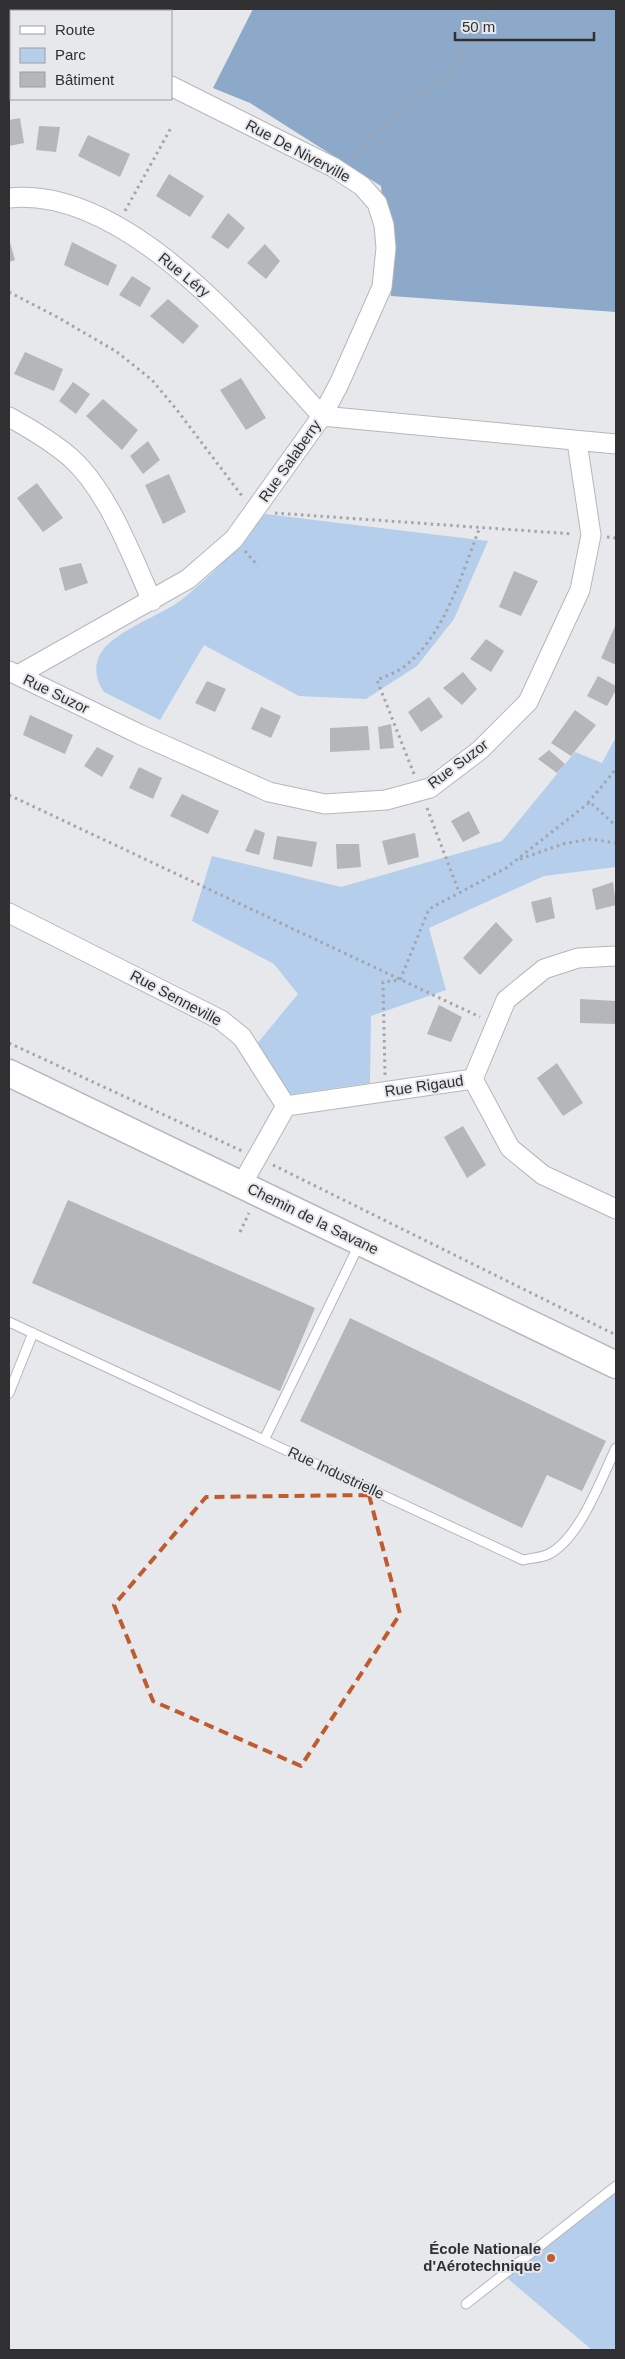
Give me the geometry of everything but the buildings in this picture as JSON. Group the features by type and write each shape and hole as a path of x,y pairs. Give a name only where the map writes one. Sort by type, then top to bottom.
{"street":[{"name":"Rue De Niverville","path":"172,87 342,173 362,186 377,203 384,225 386,248 382,287 339,384 322,416"},
{"name":"Rue Léry","path":"9,198 25,196 68,204 116,226 172,263 222,306 322,416"},
{"name":"Rue Salaberry","path":"13,673 152,601 188,580 234,539 322,416 577,442 616,444"},
{"path":"9,417 40,434 72,459 98,491 126,544 152,601"},
{"name":"Rue Suzor","path":"13,673 139,734 269,792 325,804 386,800 430,788 480,750 528,702 580,590 591,535 577,442"},
{"name":"Rue Senneville","path":"9,913 221,1020 242,1037 286,1106"},
{"name":"Rue Rigaud","path":"286,1106 473,1079 506,1000 544,969 578,958 616,956"},
{"name":"Chemin de la Savane","path":"9,1073 247,1195 361,1242 616,1365"},
{"path":"473,1079 510,1148 543,1175 616,1208"},
{"path":"247,1195 286,1106"}],"lane":[{"path":"264,1440 361,1242"},
{"name":"Rue Industrielle","path":"9,1322 522,1560 548,1554 565,1543 576,1529 616,1448"},
{"path":"9,1393 33,1333"},
{"path":"466,2304 616,2186"}],"path":[{"path":"342,173 369,137 448,74 493,9"},
{"path":"116,226 172,126"},
{"path":"9,292 59,318 117,352 152,380 254,512 591,535"},
{"path":"459,892 377,680 404,667 426,645 448,608 480,527"},
{"path":"400,980 429,909 506,868 517,860 590,802 616,769"},
{"path":"9,795 496,1025"},
{"path":"590,802 616,826"},
{"path":"517,860 563,844 590,839 616,843"},
{"path":"385,1091 383,982 400,980"},
{"path":"9,1042 242,1152"},
{"path":"271,1164 616,1334"},
{"path":"240,1232 247,1195"}],"highlighted area":[{"path":"369,1495 400,1614 301,1766 153,1701 114,1605 206,1497"}],"green space":[{"path":"265,514 488,541 454,619 417,666 366,699 299,696 204,645 160,720 104,692 97,678 96,668 101,653 107,645 126,631 180,601 225,560"},
{"path":"616,737 616,867 544,876 429,928 446,990 371,1016 370,1083 280,1096 256,1045 298,994 274,964 192,921 212,856 341,887 502,841 575,752 602,763"},
{"path":"616,2191 616,2350 592,2350 507,2278"}],"shaded area":[{"path":"253,9 616,9 616,312 391,296 381,186 250,103 213,88"}],"place":[{"name":"École Nationale d'Aérotechnique","path":"551,2258"}]}
